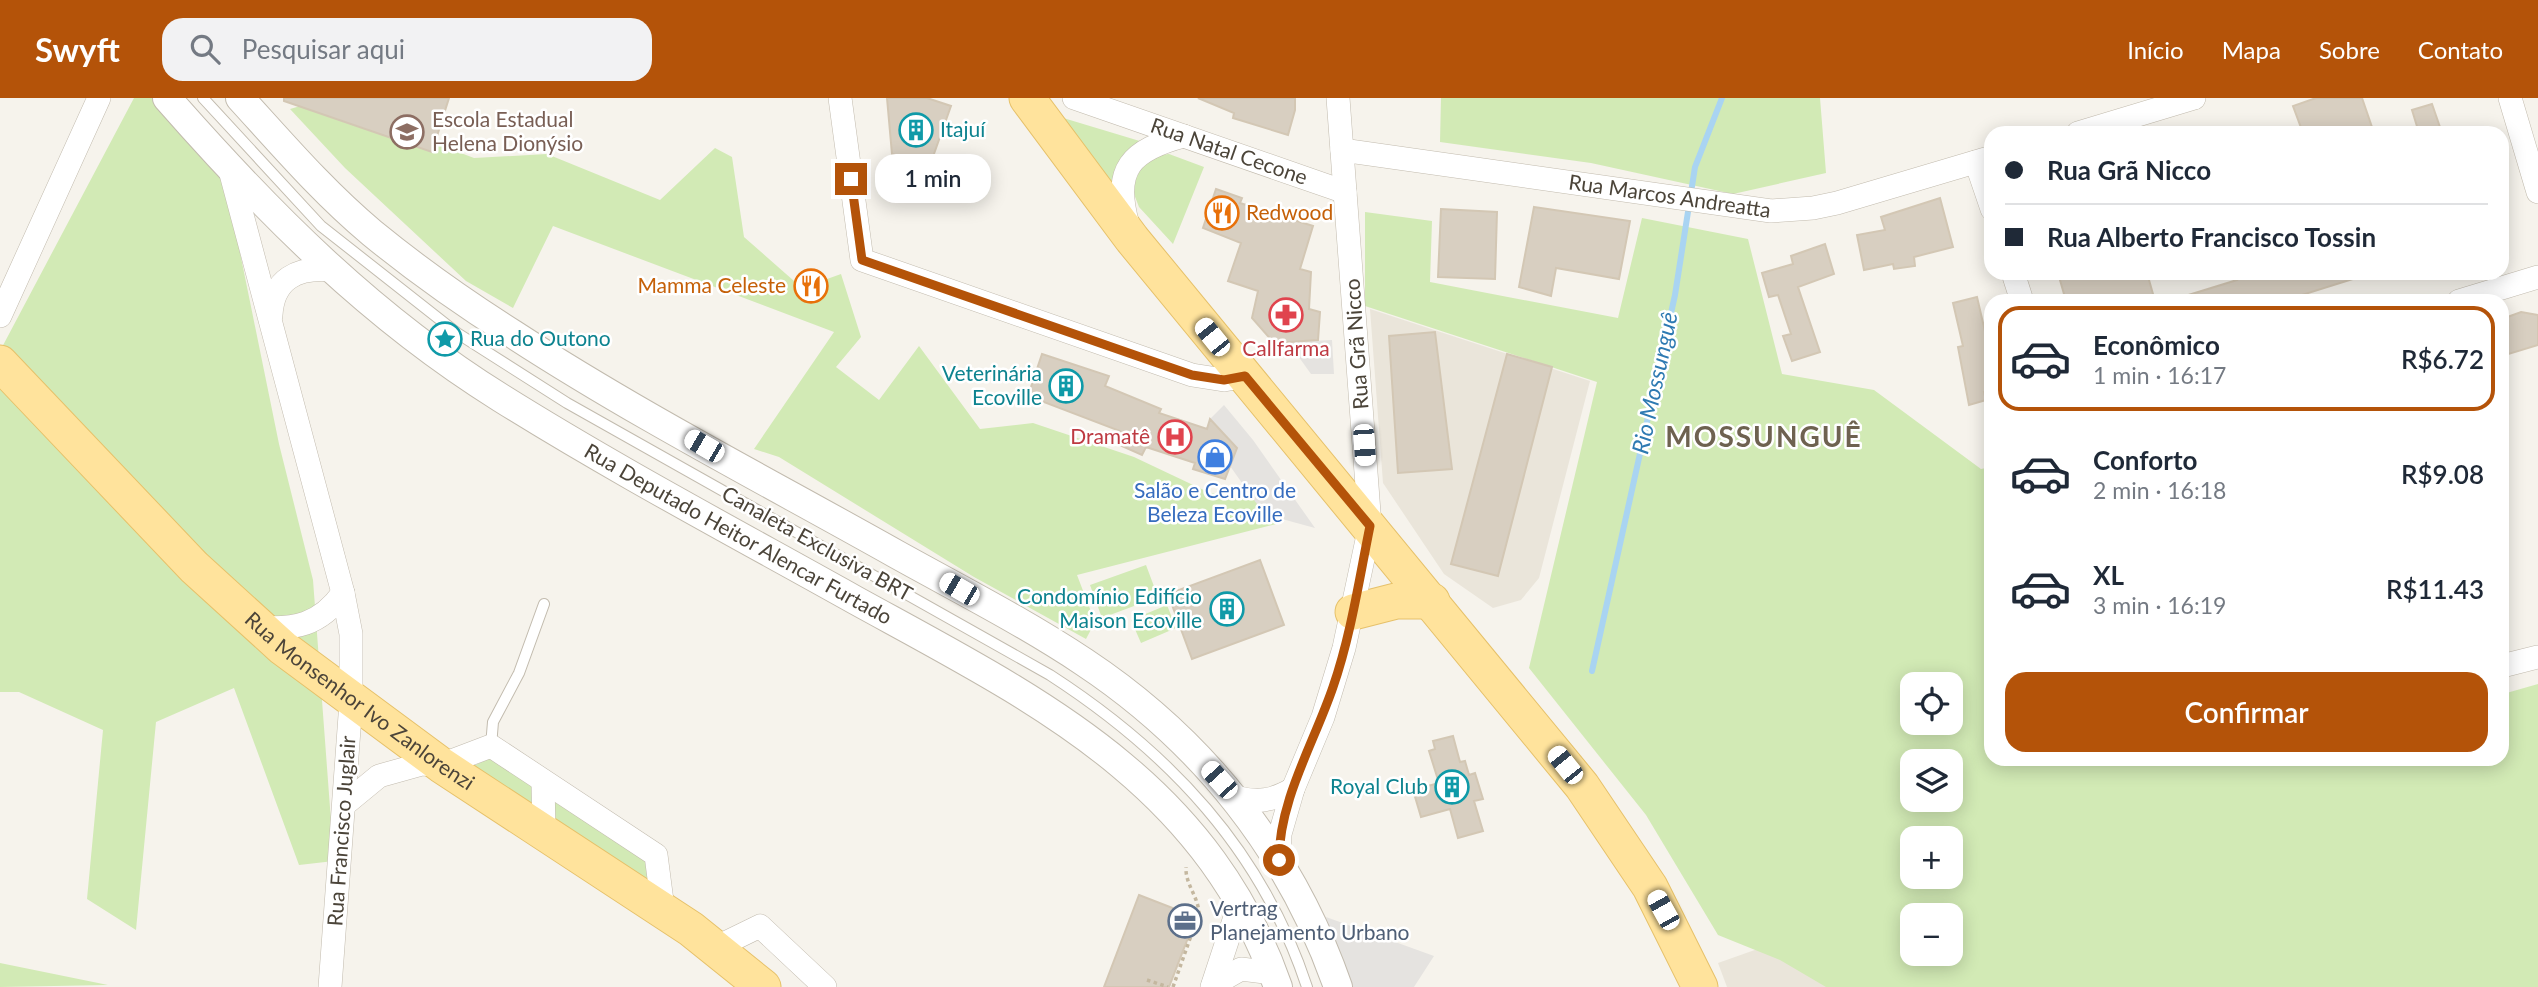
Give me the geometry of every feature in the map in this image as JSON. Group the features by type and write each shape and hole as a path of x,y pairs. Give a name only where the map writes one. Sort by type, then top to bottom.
{"main road":[{"path":"1027,98 1132,239 1432,601 1607,820 1657,898 1700,987"},
{"name":"Rua Monsenhor Ivo Zanlorenzi","path":"0,363 161,534 257,627 351,702 441,765 663,909 717,947 763,987"},
{"path":"1353,612 1396,601 1432,601"}],"street":[{"path":"0,316 99,98"},
{"name":"Rua Deputado Heitor Alencar Furtado","path":"167,98 230,170 331,270 448,362 599,457 1032,698 1125,765 1176,815 1200,845 1239,905 1275,980"},
{"path":"240,98 261,110 307,172 369,231 451,293 511,333 611,393 1074,656 1163,723 1235,797 1279,860 1312,921 1338,987"},
{"path":"840,98 862,260 1192,375 1224,380 1245,376"},
{"name":"Rua Natal Cecone","path":"1074,98 1345,192"},
{"name":"Rua Grã Nicco","path":"1279,860 1280,834 1293,789 1334,684 1353,612 1370,526 1338,98"},
{"path":"2101,126 2194,98"},
{"path":"2510,98 2538,192"},
{"path":"1132,239 1122,197 1127,168 1146,148 1184,136"},
{"name":"Rua Marcos Andreatta","path":"1342,150 1771,211 1813,208 1984,160"},
{"name":"Rua Francisco Juglair","path":"230,170 343,593 351,634 351,702 345,804 330,987"},
{"path":"271,318 272,300 286,279 313,269 331,270"},
{"path":"2481,294 2538,276"},
{"path":"257,627 284,629 307,624 332,608 343,593"},
{"path":"2509,664 2538,657"},
{"path":"345,804 379,776 422,764 441,765 491,746 656,855 663,909"},
{"path":"543,781 544,832"},
{"path":"1235,797 1255,802 1268,801 1293,789"},
{"path":"1212,986 1239,905"},
{"path":"717,947 760,926 825,987"},
{"path":"1212,986 1241,969 1275,980"}],"lane":[{"name":"Canaleta Exclusiva BRT","path":"203,98 321,226 457,333 578,409 1050,675 1099,707 1148,747 1200,798 1253,870 1280,919 1307,987"},
{"path":"491,746 494,722 519,673 544,604"}],"path":[{"path":"1147,979 1170,987 1198,921 1198,903 1186,872 1187,863 1200,845"}],"shaded area":[{"path":"1370,309 1590,381 1539,578 1521,600 1493,608 1444,574 1383,483"},
{"path":"1332,340 1334,374 1311,374 1288,342"},
{"path":"1224,405 1253,440 1315,528 1264,514 1230,466 1236,448 1210,419"},
{"path":"1326,917 1434,956 1414,987 1346,987"},
{"path":"1766,946 1834,987 1727,987 1718,963"}],"green space":[{"path":"134,98 161,98 225,179 279,444 313,580 334,861 299,865 234,688 156,722 136,930 87,899 103,730 19,692 0,692 0,351"},
{"path":"1441,98 1820,98 1826,173 1733,194 1591,163 1440,142"},
{"path":"321,100 474,158 547,154 660,200 715,148 732,157 744,237 802,288 841,274 861,337 836,367 879,400 919,346 980,429 1033,423 1134,457 1210,493 1251,496 1272,488 1280,523 1077,575 1095,622 1086,639 974,577 779,457 754,449 834,332 553,226 513,308 466,281 345,168 290,109"},
{"path":"1060,117 1143,142 1120,164 1111,186"},
{"path":"1169,154 1204,167 1173,244 1139,207 1132,189 1144,164 1154,157"},
{"path":"1365,212 1432,221 1430,282 1618,318 1642,218 1748,239 1782,374 1874,390 1981,469 1984,468 1984,766 2509,766 2509,692 2538,684 2538,987 1826,987 1780,960 1718,935 1646,815 1529,668 1597,382 1365,306"},
{"path":"1146,565 1158,597 1102,618 1090,585"},
{"path":"1167,605 1176,628 1141,643 1131,620"},
{"path":"490,758 535,787 536,806 473,766"},
{"path":"553,797 655,865 657,888 553,817"},
{"path":"0,963 108,985 0,987"}],"building":[{"name":"Escola Estadual Helena Dionýsio","path":"284,98 449,98 432,152 284,101"},
{"name":"Itajuí","path":"887,98 927,98 951,106 930,165 892,154"},
{"path":"1198,98 1295,98 1295,110 1288,135 1233,118 1234,113"},
{"path":"2316,98 2362,98 2372,126 2300,126 2293,106"},
{"path":"2432,104 2440,126 2417,126 2412,110"},
{"path":"1216,189 1242,198 1240,203 1313,226 1300,269 1311,272 1309,309 1320,312 1318,340 1274,343 1252,318 1258,291 1228,281 1241,243 1203,228"},
{"path":"1940,198 1953,247 1914,257 1915,266 1894,269 1893,264 1864,270 1857,235 1885,230 1881,217"},
{"path":"1534,207 1630,221 1619,279 1556,268 1551,296 1519,287"},
{"path":"1441,209 1497,212 1495,279 1438,277"},
{"path":"1825,244 1834,274 1798,287 1820,352 1792,361 1783,336 1791,334 1778,295 1769,297 1762,273 1793,264 1791,256"},
{"path":"2060,280 2149,280 2153,294 2064,294"},
{"path":"2237,280 2350,280 2305,294 2192,294"},
{"path":"1977,297 1984,327 1984,401 1969,405 1958,347 1963,346 1953,303"},
{"path":"2521,312 2538,315 2538,345 2509,354 2509,316"},
{"path":"1435,332 1452,469 1398,473 1389,336"},
{"path":"1042,354 1109,376 1105,386 1161,409 1159,413 1207,429 1210,419 1237,448 1225,479 1193,469 1195,463 1146,447 1142,455 1115,443 1120,431 1028,396"},
{"path":"1507,354 1552,367 1498,576 1451,564"},
{"name":"Condomínio Edifício Maison Ecoville","path":"1260,560 1284,625 1192,659 1168,594"},
{"name":"Royal Club","path":"1453,736 1460,762 1465,761 1469,775 1475,773 1483,799 1474,801 1483,831 1458,838 1450,809 1421,817 1413,790 1439,783 1429,751 1435,749 1433,741"},
{"path":"1139,895 1196,917 1169,987 1104,987"}],"waterway":[{"name":"Rio Mossunguê","path":"1592,671 1675,295 1695,167 1722,98"}],"place":[{"name":"Itajuí","path":"916,130"},
{"name":"Escola Estadual Helena Dionýsio","path":"407,132"},
{"name":"Redwood","path":"1222,213"},
{"name":"Mamma Celeste","path":"811,286"},
{"name":"Callfarma","path":"1286,315"},
{"name":"Rua do Outono","path":"445,339"},
{"name":"Veterinária Ecoville","path":"1066,386"},
{"name":"Dramatê","path":"1175,437"},
{"name":"Salão e Centro de Beleza Ecoville","path":"1215,457"},
{"name":"Condomínio Edifício Maison Ecoville","path":"1227,609"},
{"name":"Royal Club","path":"1452,787"},
{"name":"Vertrag Planejamento Urbano","path":"1185,921"}],"district":[{"name":"MOSSUNGUÊ","path":"1764,437"}],"route":[{"path":"851,179 862,260 1192,375 1224,380 1245,376 1370,526 1344,648 1323,717 1293,789 1280,834 1279,860"}]}
